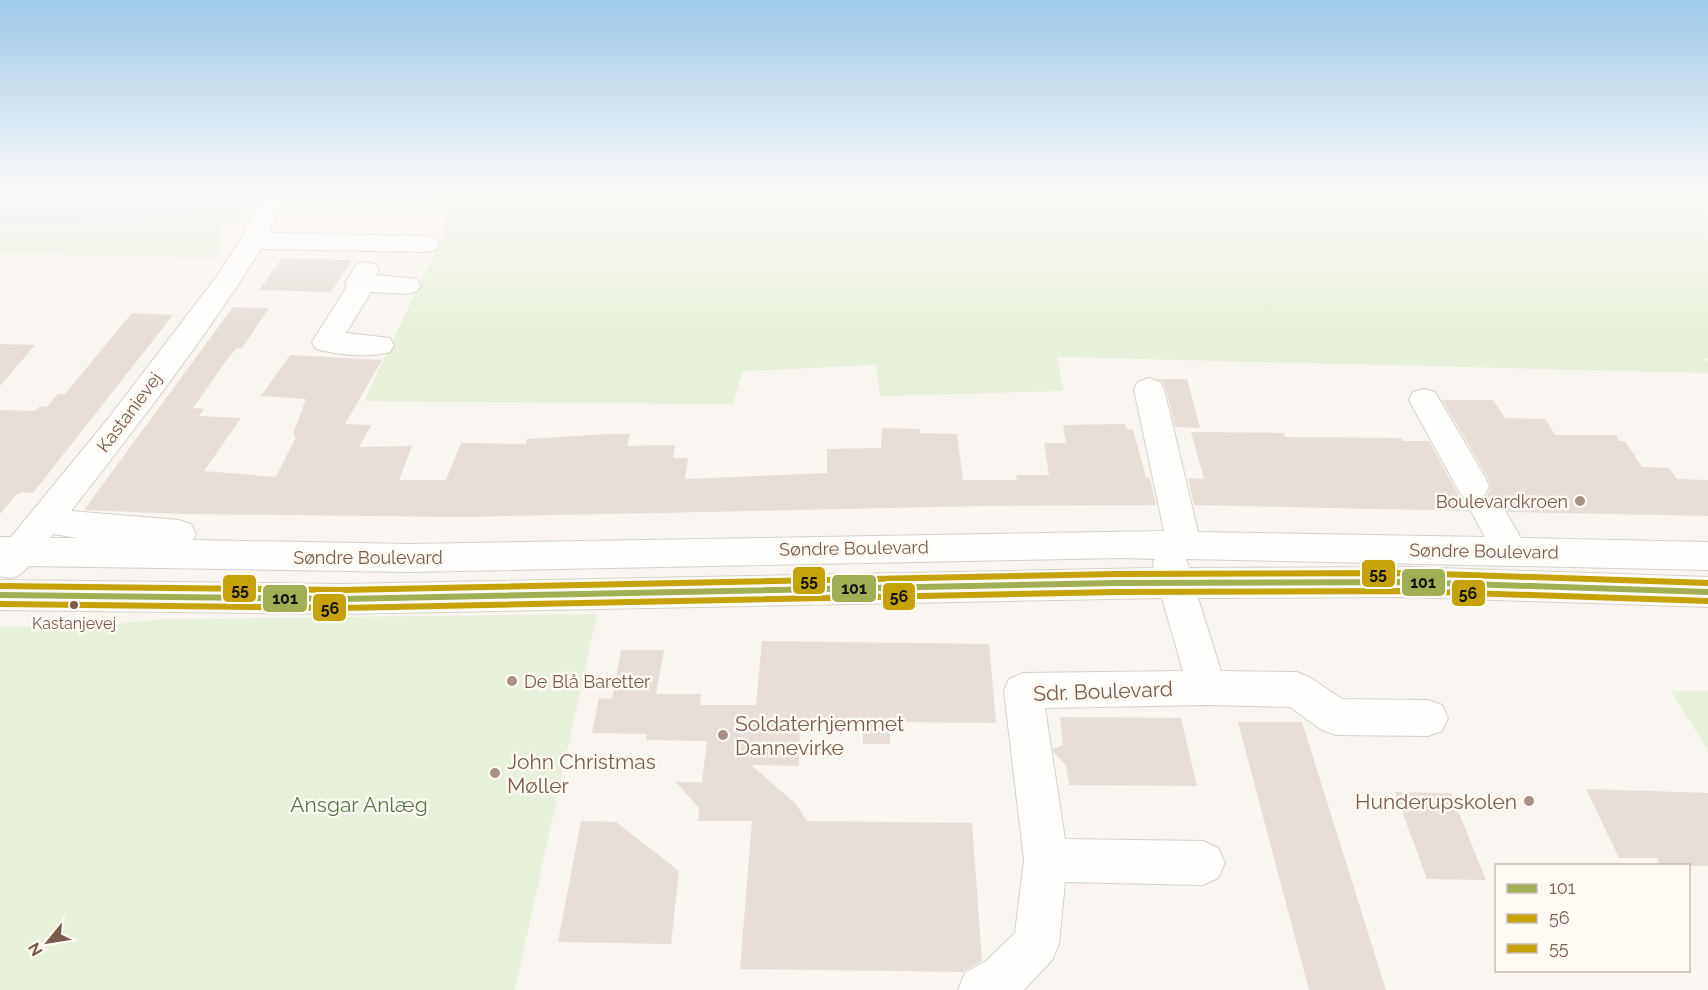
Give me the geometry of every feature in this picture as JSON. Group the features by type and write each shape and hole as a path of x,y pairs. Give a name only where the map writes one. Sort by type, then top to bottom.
{"street":[{"name":"Kastanievej","path":"5,561 53,509 139,400 227,282 253,241"},
{"path":"266,241 427,244"},
{"path":"384,243 358,283 407,285"},
{"path":"363,283 326,342 380,345"},
{"path":"1149,389 1174,544 1175,583 1207,688"},
{"path":"1424,400 1511,552"},
{"path":"53,509 58,523 241,539 264,556"},
{"name":"Søndre Boulevard","path":"5,561 264,556 410,558 874,547 1174,544 1708,556"},
{"name":"Søndre Boulevard","path":"0,595 342,599 1175,583 1409,582 1708,592"},
{"name":"Sdr. Boulevard","path":"982,990 1003,978 1036,944 1046,860 1023,692 1207,688 1297,690 1336,717 1428,718"},
{"path":"1046,860 1203,863"}],"green space":[{"path":"0,241 221,241 220,252 213,258 0,253"},
{"path":"440,241 1708,241 1708,358 1703,359 1708,363 1708,373 1057,357 1064,391 880,396 876,365 743,371 733,404 364,401"},
{"name":"Ansgar Anlæg","path":"597,614 515,990 0,990 0,626 79,628 166,619"},
{"path":"1671,691 1708,691 1708,751"}],"building":[{"path":"282,258 352,260 331,292 259,290"},
{"path":"233,307 269,308 242,348 237,348 228,358 193,408 204,409 199,416 241,418 204,471 276,477 296,437 293,434 306,399 261,396 290,355 382,360 345,424 371,425 359,447 412,446 399,480 446,480 461,443 526,444 527,439 608,434 630,434 627,446 675,445 673,458 688,458 685,479 827,473 827,449 881,448 882,428 920,429 920,433 957,434 963,480 1017,480 1016,475 1049,475 1044,443 1066,443 1063,425 1125,424 1127,429 1133,430 1146,477 1150,478 1156,505 984,506 462,517 183,514 84,510"},
{"path":"132,313 173,315 33,493 22,492 16,495 0,514 0,410 35,411 40,406 47,407 58,394 65,394"},
{"path":"0,344 35,345 0,386"},
{"path":"1157,379 1187,379 1200,428 1175,427 1166,388 1162,381"},
{"path":"1442,400 1493,400 1505,418 1545,419 1555,435 1616,435 1619,441 1625,441 1642,467 1669,468 1677,479 1708,480 1708,516 1508,512 1501,500 1487,496 1491,487 1487,476"},
{"path":"1191,432 1284,433 1285,437 1401,438 1403,441 1429,441 1459,496 1474,501 1469,511 1194,505 1188,478 1204,479"},
{"path":"762,641 989,644 996,723 890,722 890,744 863,744 863,722 800,722 799,766 751,765 796,804 807,821 972,823 982,961 963,972 740,969 752,821 698,821 699,808 676,782 702,782 707,741 646,740 647,734 592,733 599,698 612,699 621,650 664,650 656,694 701,694 700,705 756,705"},
{"path":"1060,717 1181,718 1197,786 1069,785 1066,765 1053,749 1063,745"},
{"path":"1238,722 1302,722 1386,990 1309,990"},
{"path":"1586,789 1708,793 1708,866 1659,864 1657,858 1619,858"},
{"path":"1395,792 1451,793 1486,880 1427,879"},
{"path":"581,821 616,822 679,871 671,944 558,942"}],"transit line":[{"name":"55","path":"0,586 342,590 1117,574 1409,573 1708,583"},
{"name":"101","path":"0,595 342,599 1117,583 1409,582 1708,592"},
{"name":"56","path":"0,604 342,608 1117,592 1409,591 1708,601"}],"place":[{"name":"Boulevardkroen","path":"1580,501"},
{"name":"Kastanjevej","path":"74,605"},
{"name":"De Blå Baretter","path":"512,681"},
{"name":"Soldaterhjemmet Dannevirke","path":"723,735"},
{"name":"John Christmas Møller","path":"495,773"},
{"name":"Hunderupskolen","path":"1529,801"}]}
